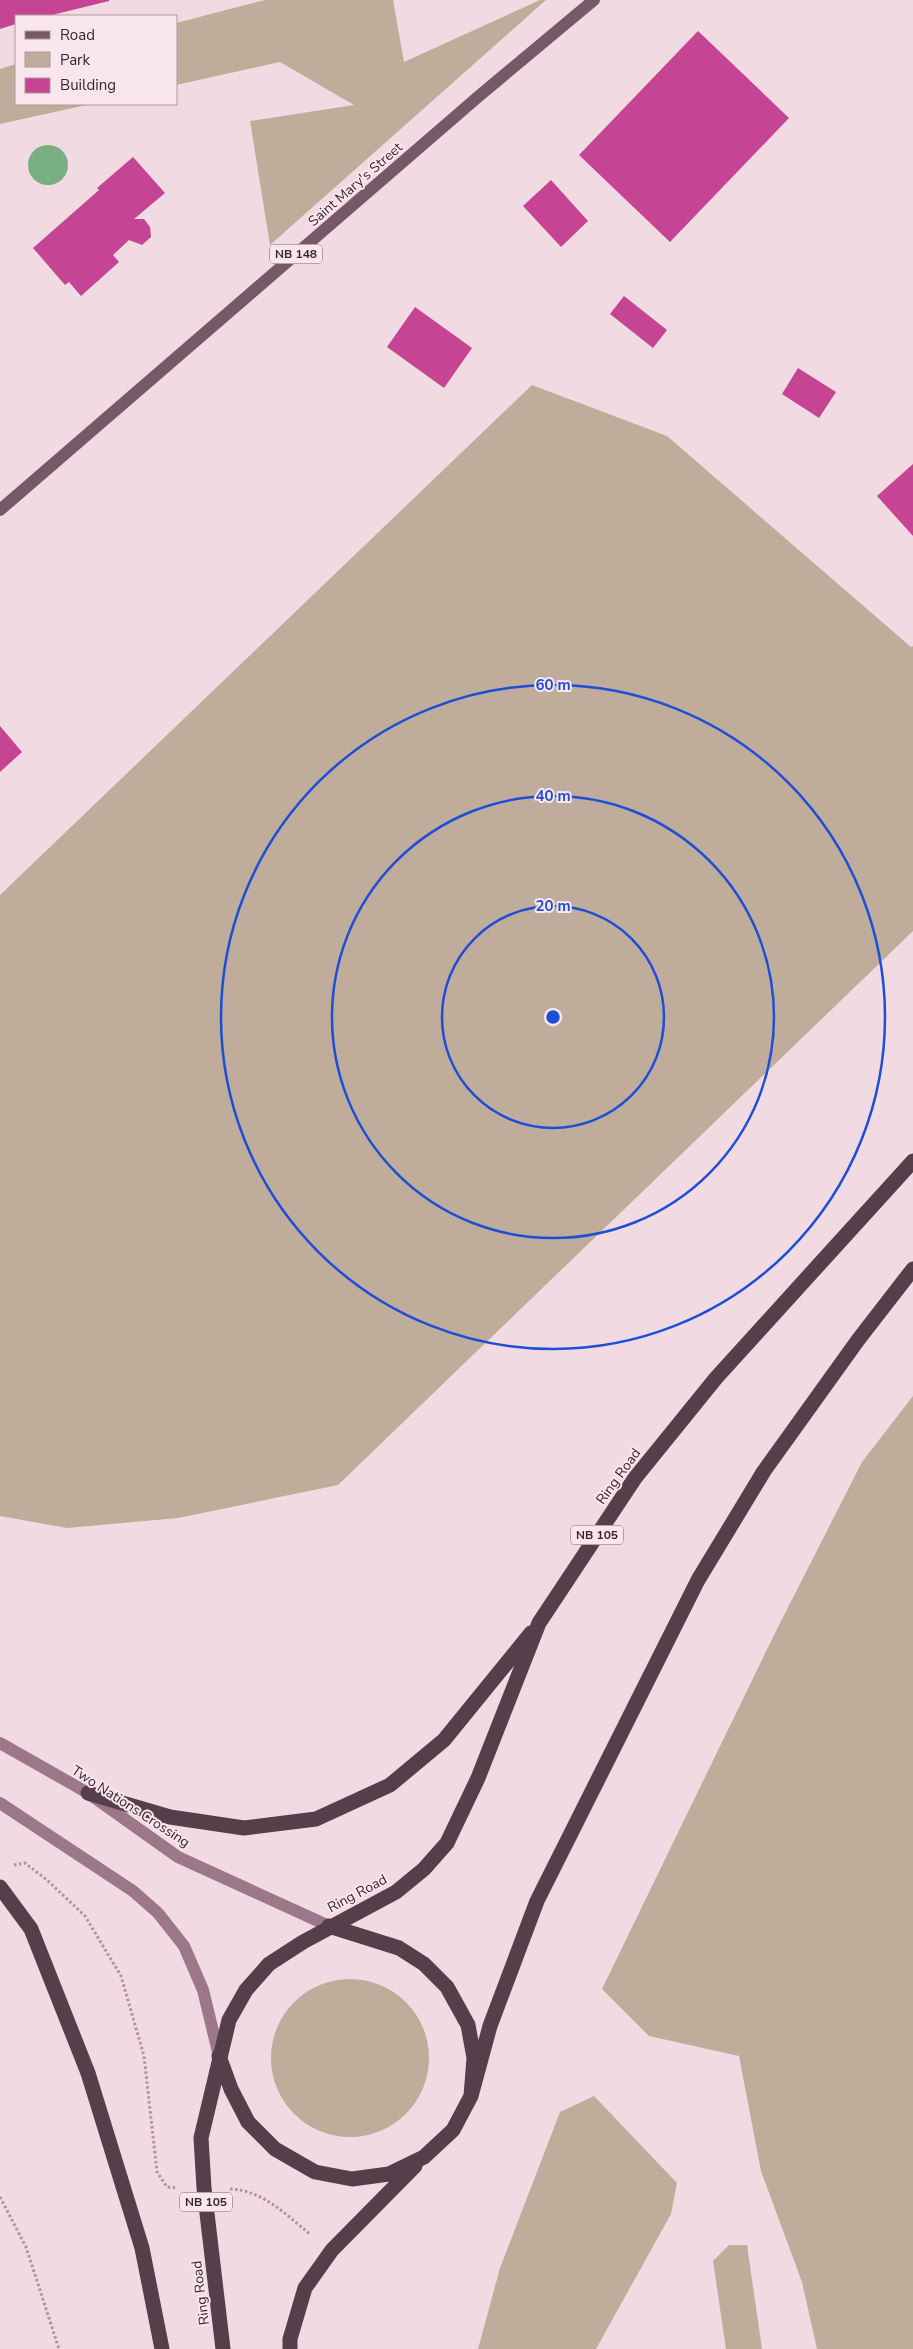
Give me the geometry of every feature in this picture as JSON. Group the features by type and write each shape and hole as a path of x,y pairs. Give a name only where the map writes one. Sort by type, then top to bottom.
{"highway":[{"name":"Ring Road","path":"223,2349 204,2188 201,2138 229,2020 246,1990 268,1964 329,1926 396,1892 424,1869 447,1844 478,1778 539,1622 635,1478 716,1378 913,1161"},
{"path":"290,2349 290,2339 305,2288 332,2250 453,2130 471,2096 490,2026 537,1901 698,1580 764,1471 858,1340 913,1269"},
{"path":"88,1793 170,1816 244,1828 316,1819 390,1785 444,1740 539,1622"},
{"path":"0,1887 31,1929 88,2073 142,2248 162,2349"},
{"path":"329,1926 399,1948 424,1964 447,1987 468,2025 474,2058 471,2096"},
{"path":"219,2056 231,2089 248,2122 274,2148 315,2172 352,2178 389,2174 424,2157"}],"main road":[{"name":"Saint Mary's Street","path":"0,510 594,0"},
{"name":"Two Nations Crossing","path":"0,1743 88,1793 178,1857 329,1926"},
{"path":"0,1803 125,1886 158,1913 184,1946 204,1990 219,2056"}],"path":[{"path":"11,1866 25,1863 48,1880 85,1916 121,1976 144,2056 157,2172 167,2187 180,2188"},
{"path":"227,2189 245,2189 268,2201 310,2234"},
{"path":"0,2197 26,2247 58,2349"}],"green space":[{"path":"265,0 393,0 404,62 540,0 546,0 270,245 250,121 354,105 280,62 178,85 178,22"},
{"path":"15,64 15,105 86,105 0,124 0,69"},
{"path":"532,385 667,436 911,647 913,646 913,931 338,1485 178,1518 67,1528 0,1516 0,895"},
{"path":"913,1396 913,2349 817,2349 802,2282 761,2171 739,2056 649,2036 602,1989 775,1633 862,1462"},
{"path":"358,1979 373,1982 387,1988 406,2002 416,2014 426,2035 429,2058 426,2081 416,2102 406,2114 394,2124 373,2134 358,2137 342,2137 327,2134 306,2124 284,2102 272,2073 271,2050 274,2035 284,2014 306,1992 335,1980"},
{"path":"594,2096 677,2183 671,2214 596,2349 478,2349 500,2268 560,2112"},
{"path":"729,2245 747,2245 762,2349 726,2349 713,2261"}],"shaded area":[{"path":"52,145 59,148 65,154 68,165 67,173 59,182 52,185 44,185 37,182 29,173 28,161 31,154 40,146"}],"building":[{"path":"0,0 109,0 52,15 15,15 15,24 0,29"},
{"path":"698,31 789,118 670,242 579,155"},
{"path":"133,157 165,193 134,219 144,219 150,227 151,237 142,245 129,240 113,255 119,262 81,296 69,282 65,285 33,248 99,190 97,188"},
{"path":"551,180 588,221 561,247 523,206"},
{"path":"624,296 667,330 653,348 610,314"},
{"path":"415,307 472,348 444,388 387,347"},
{"path":"798,368 836,392 819,418 782,394"},
{"path":"913,464 913,536 877,496"},
{"path":"0,726 22,752 0,772"}]}
